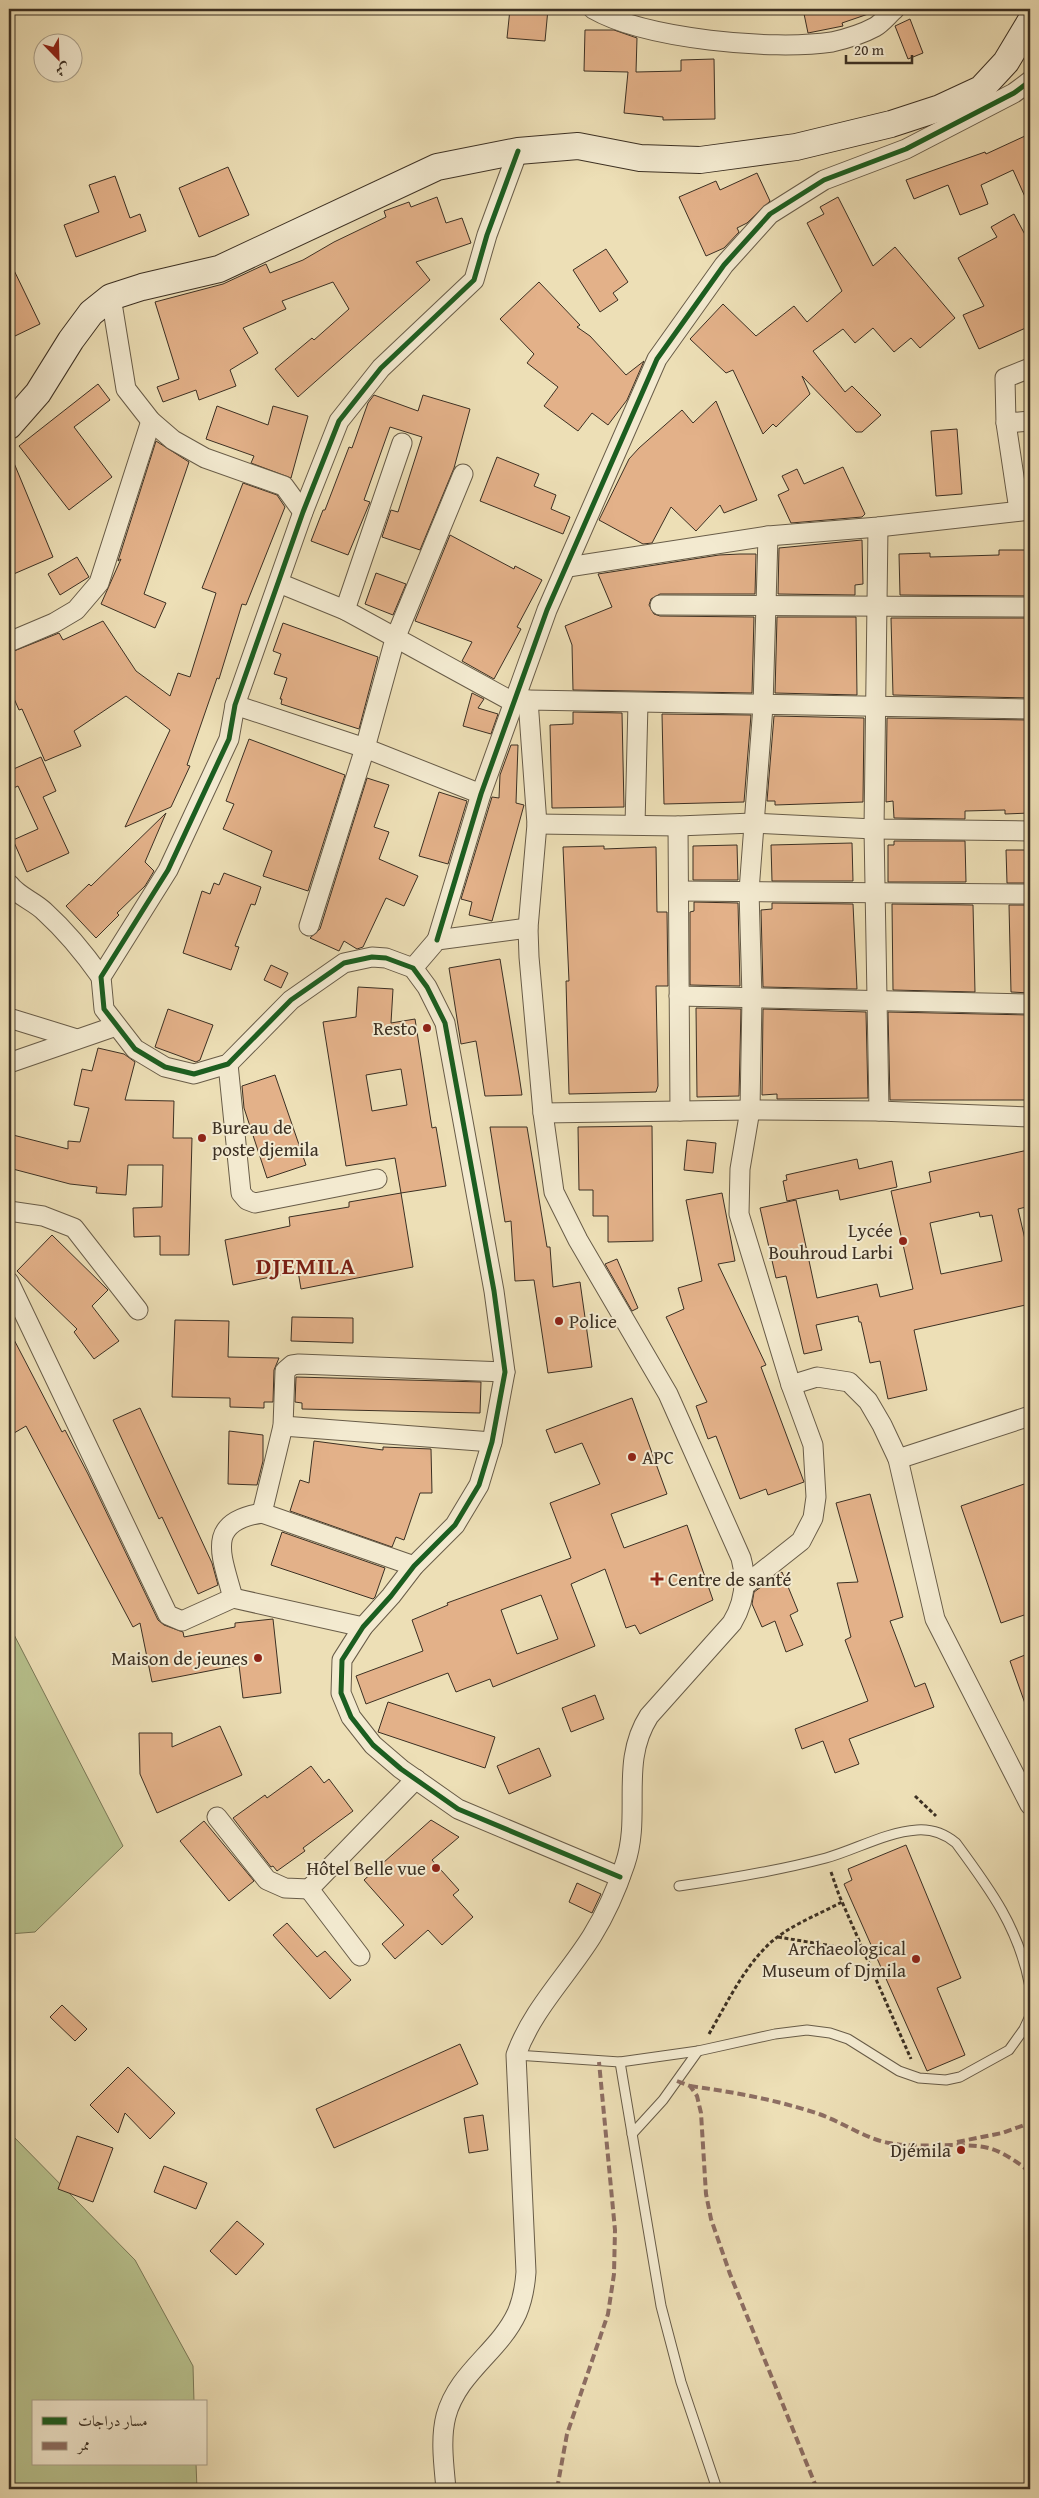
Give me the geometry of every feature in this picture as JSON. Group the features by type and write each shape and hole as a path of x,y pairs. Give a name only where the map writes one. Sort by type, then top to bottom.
{"main road":[{"path":"9,426 38,393 71,340 91,313 112,297 142,286 218,269 437,167 518,151 578,146 640,158 700,160 796,147 891,124 940,108 981,88 1006,62 1030,22"}],"street":[{"path":"593,9 642,27 669,32 753,44 793,45 834,42 876,26 895,9"},
{"path":"413,968 437,940 481,794 520,701 547,610 568,567 657,359 724,264 770,214 824,180 906,149 1014,93 1030,81"},
{"path":"101,978 168,870 229,739 235,705 303,512 339,420 382,368 474,280 487,234 518,151"},
{"path":"112,297 126,389 151,421 173,440 205,458 284,486 303,512"},
{"path":"568,567 768,536 878,527 1025,510 1006,423 1005,378 1030,368"},
{"path":"1006,423 1030,420"},
{"path":"9,642 54,623 76,610 99,582 151,421"},
{"path":"345,610 402,443"},
{"path":"309,926 365,748 395,639 463,474"},
{"path":"878,527 874,828 879,1111"},
{"path":"744,1586 801,1541 813,1518 816,1497 813,1445 791,1385 739,1214 740,1169 750,1110 752,997 750,891 753,823 764,706 768,536"},
{"path":"278,583 345,610 395,639 520,701 1030,709"},
{"path":"660,604 1030,607"},
{"path":"446,2489 443,2437 449,2406 460,2383 516,2314 524,2293 526,2272 516,2055 526,2029 592,1936 620,1878 629,1848 632,1759 641,1728 649,1716 732,1623 741,1605 744,1586 744,1568 741,1558 668,1394 578,1240 554,1192 543,1113 528,928 538,824 520,701"},
{"path":"635,826 638,703"},
{"path":"235,705 365,748 481,794"},
{"path":"538,824 678,826 753,823 874,828 1030,831"},
{"path":"678,826 680,1111"},
{"path":"9,884 15,892 44,910 76,942 101,978 104,1009 116,1026 135,1049 165,1067 194,1074 228,1064 291,1000 344,963 372,956 386,958 413,968 427,986 445,1023 494,1291 504,1372 492,1442 479,1485 454,1525 414,1566 363,1627 342,1660 341,1693 351,1717 373,1745 416,1779 458,1808 620,1878"},
{"path":"678,891 1030,894"},
{"path":"437,940 528,928"},
{"path":"679,996 1030,1004"},
{"path":"9,1018 77,1039"},
{"path":"9,1063 116,1026"},
{"path":"228,1064 241,1193 247,1200 255,1204 377,1179"},
{"path":"543,1113 750,1110 879,1111 1030,1117"},
{"path":"9,1211 43,1216 74,1228 138,1310"},
{"path":"9,1282 168,1615 182,1621 232,1598 363,1627"},
{"path":"262,1513 283,1426 285,1371 292,1365 504,1372"},
{"path":"791,1385 817,1377 849,1382 868,1401 898,1459 935,1619 1030,1805"},
{"path":"898,1459 1030,1416"},
{"path":"283,1426 492,1442"},
{"path":"232,1598 223,1561 222,1538 229,1524 242,1516 262,1513 414,1566"},
{"path":"217,1817 267,1880 285,1888 309,1889 416,1779"},
{"path":"309,1889 360,1956"}],"lane":[{"path":"679,1886 752,1875 826,1858 915,1830 935,1831 947,1836 961,1850 1004,1911 1018,1943 1030,1986"},
{"path":"516,2055 620,2062 698,2051 775,2034 807,2030 830,2033 848,2039 898,2070 919,2078 946,2080 984,2065 1009,2050 1024,2029 1030,2016"},
{"path":"632,2134 663,2100 698,2051"},
{"path":"620,2062 644,2193 663,2315 681,2382 717,2489"}],"path":[{"path":"826,1858 842,1902 919,2078"},
{"path":"698,2051 746,1971 765,1947 777,1937 842,1902"},
{"path":"777,1937 864,1951"}],"green space":[{"path":"9,1625 123,1846 35,1932 9,1934"},
{"path":"9,2132 135,2260 193,2366 194,2400 32,2400 32,2466 196,2466 197,2489 9,2489"}],"building":[{"path":"510,9 548,9 545,41 507,38"},
{"path":"803,9 874,9 874,12 842,23 843,26 808,33"},
{"path":"910,19 923,53 908,59 895,26"},
{"path":"585,30 614,30 637,38 636,72 681,71 681,60 714,59 715,119 663,120 663,117 624,113 628,72 584,71"},
{"path":"1025,136 1030,147 1030,208 1013,170 981,185 988,204 960,215 948,185 914,199 906,180 985,152 986,154"},
{"path":"228,167 249,215 199,237 179,188"},
{"path":"757,173 770,201 747,223 737,228 739,232 724,248 706,256 679,197 716,181 720,190"},
{"path":"115,176 130,218 140,214 146,231 76,257 64,225 99,212 89,185"},
{"path":"437,197 446,223 462,218 471,243 416,262 430,280 298,397 275,369 312,338 314,340 349,309 333,282 282,301 286,309 243,328 258,353 230,370 236,386 199,400 196,390 163,402 157,387 179,379 155,302 223,284 266,264 270,273 303,260 334,242 386,217 384,211 409,202 411,207"},
{"path":"838,197 873,266 895,247 955,318 920,348 911,338 894,352 873,328 855,343 843,329 813,351 845,392 852,386 881,415 862,432 856,432 802,376 810,394 776,427 773,424 763,434 733,370 726,373 690,339 723,304 756,336 794,306 807,322 842,291 807,223 824,214 820,207"},
{"path":"1014,214 1030,244 1030,326 979,349 963,315 984,306 958,258 997,237 991,227"},
{"path":"606,249 628,282 613,293 618,300 600,312 573,270"},
{"path":"9,260 40,324 15,336 9,324"},
{"path":"539,282 580,325 577,327 590,336 626,375 644,361 627,400 608,425 592,413 578,431 544,406 558,387 527,363 534,354 500,319"},
{"path":"98,384 110,400 74,427 112,477 69,510 19,446"},
{"path":"374,395 418,411 423,395 470,409 454,468 420,550 382,537 391,510 398,512 422,437 390,427 364,500 370,502 348,555 311,541 349,447 352,448 368,403"},
{"path":"716,401 757,500 724,513 720,505 696,531 671,507 652,543 643,544 599,520 629,459 639,448 682,410 693,423"},
{"path":"217,406 268,425 273,406 308,416 291,478 251,463 254,456 206,439"},
{"path":"957,429 962,494 936,496 931,431"},
{"path":"156,441 189,462 144,594 166,603 155,628 101,604 121,559 118,561"},
{"path":"9,451 53,557 9,576"},
{"path":"497,457 539,474 534,486 556,495 551,509 570,517 563,534 480,501"},
{"path":"843,467 865,514 862,517 791,523 778,495 789,490 782,476 797,469 804,484"},
{"path":"243,483 277,495 285,507 246,605 242,604 219,679 217,678 187,765 190,766 171,807 125,827 170,730 126,696 74,731 81,746 45,761 22,709 19,710 9,687 9,653 59,633 63,640 103,621 136,671 170,696 178,673 190,677 216,593 202,588"},
{"path":"450,535 514,569 515,566 542,580 517,627 521,629 494,679 462,661 472,642 415,621"},
{"path":"862,540 863,584 855,585 855,595 778,594 779,548"},
{"path":"999,550 1030,550 1030,596 900,595 899,554 930,553 930,557 999,555"},
{"path":"756,554 755,594 660,594 651,599 649,605 654,614 660,616 754,617 752,693 573,690 572,645 565,626 612,607 598,574 719,555"},
{"path":"77,557 89,577 60,595 48,574"},
{"path":"376,573 406,584 393,615 365,604"},
{"path":"777,617 856,617 857,695 775,693"},
{"path":"891,618 1030,618 1030,698 893,695"},
{"path":"283,623 378,657 359,729 281,704 282,699 280,699 287,678 274,674 281,654 273,651"},
{"path":"472,693 484,699 478,708 498,714 491,734 463,726"},
{"path":"573,712 622,713 624,807 552,808 550,725 573,724"},
{"path":"662,714 751,715 744,802 664,804"},
{"path":"774,716 864,718 863,802 775,805 775,801 767,801"},
{"path":"887,718 1030,720 1030,813 1005,814 1005,810 965,811 965,819 894,818 893,801 886,802"},
{"path":"249,739 345,775 308,891 263,876 272,851 223,829 234,804 226,801"},
{"path":"511,745 518,745 516,803 524,805 492,921 469,915 472,902 461,899 492,797 499,798 500,775"},
{"path":"41,757 56,791 43,797 69,853 27,872 13,840 38,829 18,786 9,790 9,771"},
{"path":"367,778 389,785 374,827 389,832 379,859 418,876 404,906 386,898 363,947 357,949 344,941 339,951 310,938 320,929"},
{"path":"439,792 467,801 448,864 419,856"},
{"path":"166,813 145,862 154,871 145,886 117,913 119,915 96,938 66,906 89,884 91,886"},
{"path":"894,841 965,841 966,882 888,882 888,845 894,845"},
{"path":"852,843 853,881 772,881 771,845"},
{"path":"737,845 738,880 693,880 693,846"},
{"path":"604,846 604,849 656,847 657,912 667,912 668,986 656,986 658,1086 656,1092 569,1094 566,981 569,981 563,847"},
{"path":"1006,850 1030,850 1030,883 1007,883"},
{"path":"224,873 261,887 255,905 251,904 235,946 239,947 231,970 183,953 202,891 210,894 214,883 219,885"},
{"path":"694,902 738,903 740,986 690,985 690,912 694,911"},
{"path":"772,903 853,904 857,989 763,987 761,910 772,909"},
{"path":"892,904 973,905 975,992 893,990"},
{"path":"1009,905 1030,905 1030,993 1011,992"},
{"path":"500,959 522,1095 485,1096 476,1041 461,1044 449,968"},
{"path":"271,965 288,973 281,988 264,980"},
{"path":"358,987 393,989 391,1023 415,1019 432,1128 436,1127 446,1186 401,1193 395,1158 346,1166 323,1022 356,1017","holes":["401,1069 407,1105 372,1111 366,1075"]},
{"path":"696,1008 741,1009 739,1096 697,1097"},
{"path":"168,1009 213,1025 200,1060 196,1062 155,1047"},
{"path":"763,1009 866,1012 868,1098 777,1099 777,1094 762,1095"},
{"path":"888,1012 1030,1015 1030,1100 890,1100"},
{"path":"98,1048 124,1054 135,1062 125,1100 174,1101 173,1138 192,1138 189,1255 160,1255 160,1236 134,1237 133,1208 162,1207 163,1165 128,1165 126,1195 96,1193 97,1187 70,1184 9,1168 9,1134 68,1149 68,1141 80,1142 89,1108 74,1105 82,1069 92,1071"},
{"path":"275,1075 306,1165 267,1178 244,1108 242,1086"},
{"path":"652,1126 653,1241 608,1242 608,1216 593,1216 593,1190 579,1190 578,1127"},
{"path":"490,1127 527,1127 547,1247 550,1247 553,1287 580,1282 592,1367 548,1373 534,1280 515,1281 511,1221 505,1222"},
{"path":"687,1140 716,1143 713,1173 684,1170"},
{"path":"1028,1150 1030,1160 1030,1206 1018,1209 1030,1261 1030,1304 914,1330 927,1390 888,1399 880,1361 870,1363 858,1316 816,1325 822,1350 804,1354 786,1276 776,1278 760,1208 796,1200 817,1298 877,1284 880,1297 913,1289 891,1191 931,1182 929,1172","holes":["979,1212 980,1217 992,1215 1002,1261 941,1274 930,1223"]},
{"path":"857,1159 859,1169 892,1161 897,1187 840,1200 838,1190 787,1201 783,1181 787,1180 786,1175"},
{"path":"401,1193 413,1267 301,1289 298,1271 233,1285 225,1240 290,1226 289,1217 349,1207 349,1202"},
{"path":"722,1193 735,1261 718,1264 766,1365 761,1367 804,1482 768,1495 766,1489 740,1499 716,1436 708,1439 696,1406 707,1402 666,1317 684,1309 678,1288 702,1281 686,1200"},
{"path":"52,1235 108,1290 92,1306 119,1341 94,1359 74,1332 77,1329 17,1271"},
{"path":"617,1259 638,1308 632,1311 605,1264"},
{"path":"292,1317 353,1318 353,1343 291,1341"},
{"path":"175,1320 229,1321 228,1357 279,1358 274,1370 273,1402 264,1402 264,1408 230,1407 230,1398 172,1397"},
{"path":"9,1330 62,1432 65,1430 88,1474 158,1620 164,1625 183,1632 184,1637 235,1627 235,1623 273,1619 281,1693 243,1698 239,1665 152,1682 140,1623 133,1627 26,1426 9,1436"},
{"path":"296,1377 481,1382 480,1413 302,1409 302,1403 295,1402"},
{"path":"632,1398 667,1494 611,1514 624,1548 687,1525 713,1600 640,1634 635,1625 626,1628 605,1569 571,1584 595,1646 493,1687 490,1679 456,1692 448,1673 366,1704 356,1676 423,1651 412,1620 448,1605 447,1603 571,1558 550,1503 600,1484 582,1443 555,1453 546,1430","holes":["541,1595 558,1639 517,1654 501,1610"]},
{"path":"140,1408 212,1563 218,1585 198,1594 162,1517 159,1519 113,1420"},
{"path":"229,1431 263,1435 263,1461 257,1485 228,1484"},
{"path":"314,1441 383,1450 383,1447 431,1449 432,1493 420,1493 404,1540 396,1537 392,1547 290,1511 300,1480 309,1483"},
{"path":"1030,1482 1030,1613 1001,1623 961,1506"},
{"path":"870,1494 903,1617 890,1621 915,1687 925,1683 934,1707 849,1739 859,1764 835,1773 823,1741 802,1749 795,1729 868,1701 845,1640 851,1637 837,1583 858,1582 836,1503"},
{"path":"282,1532 385,1568 375,1597 373,1599 271,1565"},
{"path":"782,1572 798,1611 790,1615 803,1645 786,1652 775,1621 762,1627 752,1604 754,1592"},
{"path":"1030,1653 1030,1711 1028,1712 1010,1661"},
{"path":"595,1695 604,1719 571,1732 562,1708"},
{"path":"388,1702 495,1737 485,1768 378,1732"},
{"path":"220,1726 242,1775 157,1813 140,1774 139,1733 172,1733 172,1747"},
{"path":"539,1748 551,1776 509,1794 497,1766"},
{"path":"311,1766 324,1783 329,1779 353,1811 303,1848 305,1851 277,1871 273,1866 271,1867 233,1818 265,1795 267,1798"},
{"path":"431,1820 459,1837 432,1860 459,1890 453,1895 473,1917 442,1945 428,1930 395,1959 382,1944 404,1925 364,1880"},
{"path":"204,1821 254,1881 229,1901 180,1841"},
{"path":"906,1845 961,1978 937,1988 965,2055 927,2071 844,1884 852,1880 848,1869"},
{"path":"577,1883 601,1894 592,1913 569,1902"},
{"path":"287,1923 317,1957 325,1951 351,1980 330,1999 273,1935"},
{"path":"62,2005 87,2029 75,2041 50,2017"},
{"path":"460,2044 478,2084 334,2148 316,2109"},
{"path":"128,2067 175,2113 150,2139 125,2113 118,2133 90,2105"},
{"path":"483,2115 488,2150 469,2153 464,2118"},
{"path":"77,2136 113,2148 93,2202 58,2189"},
{"path":"164,2166 207,2183 196,2209 154,2192"},
{"path":"237,2221 264,2244 236,2275 210,2251"}],"marked path":[{"path":"557,2489 567,2434 608,2314 614,2274 615,2230 599,2062"},
{"path":"677,2081 690,2086 697,2096 701,2113 706,2194 711,2219 730,2274 817,2489"},
{"path":"690,2086 755,2097 803,2109 828,2117 872,2138 889,2143 984,2147 997,2151 1030,2172"},
{"path":"957,2142 1002,2133 1030,2123"}],"cycle path":[{"path":"437,940 481,794 547,610 657,359 724,265 770,214 824,180 906,149 1014,93 1030,81"},
{"path":"518,151 487,235 474,280 381,368 339,421 303,512 235,705 229,739 168,870 101,977 104,1009 135,1049 165,1067 194,1074 228,1064 291,1000 344,963 372,957 386,958 413,968 427,987 445,1023 494,1291 505,1372 492,1442 479,1485 455,1525 414,1566 391,1596 363,1627 342,1660 341,1693 351,1717 373,1745 401,1769 458,1809 620,1877"}],"place":[{"name":"Resto","path":"427,1028"},
{"name":"Bureau de poste djemila","path":"202,1138"},
{"name":"Lycée Bouhroud Larbi","path":"903,1241"},
{"name":"Police","path":"559,1321"},
{"name":"APC","path":"632,1457"},
{"name":"Centre de santé","path":"657,1579"},
{"name":"Maison de jeunes","path":"258,1658"},
{"name":"Hôtel Belle vue","path":"436,1868"},
{"name":"Archaeological Museum of Djmila","path":"916,1959"},
{"name":"Djémila","path":"961,2150"}],"district":[{"name":"DJEMILA","path":"306,1266"}]}
